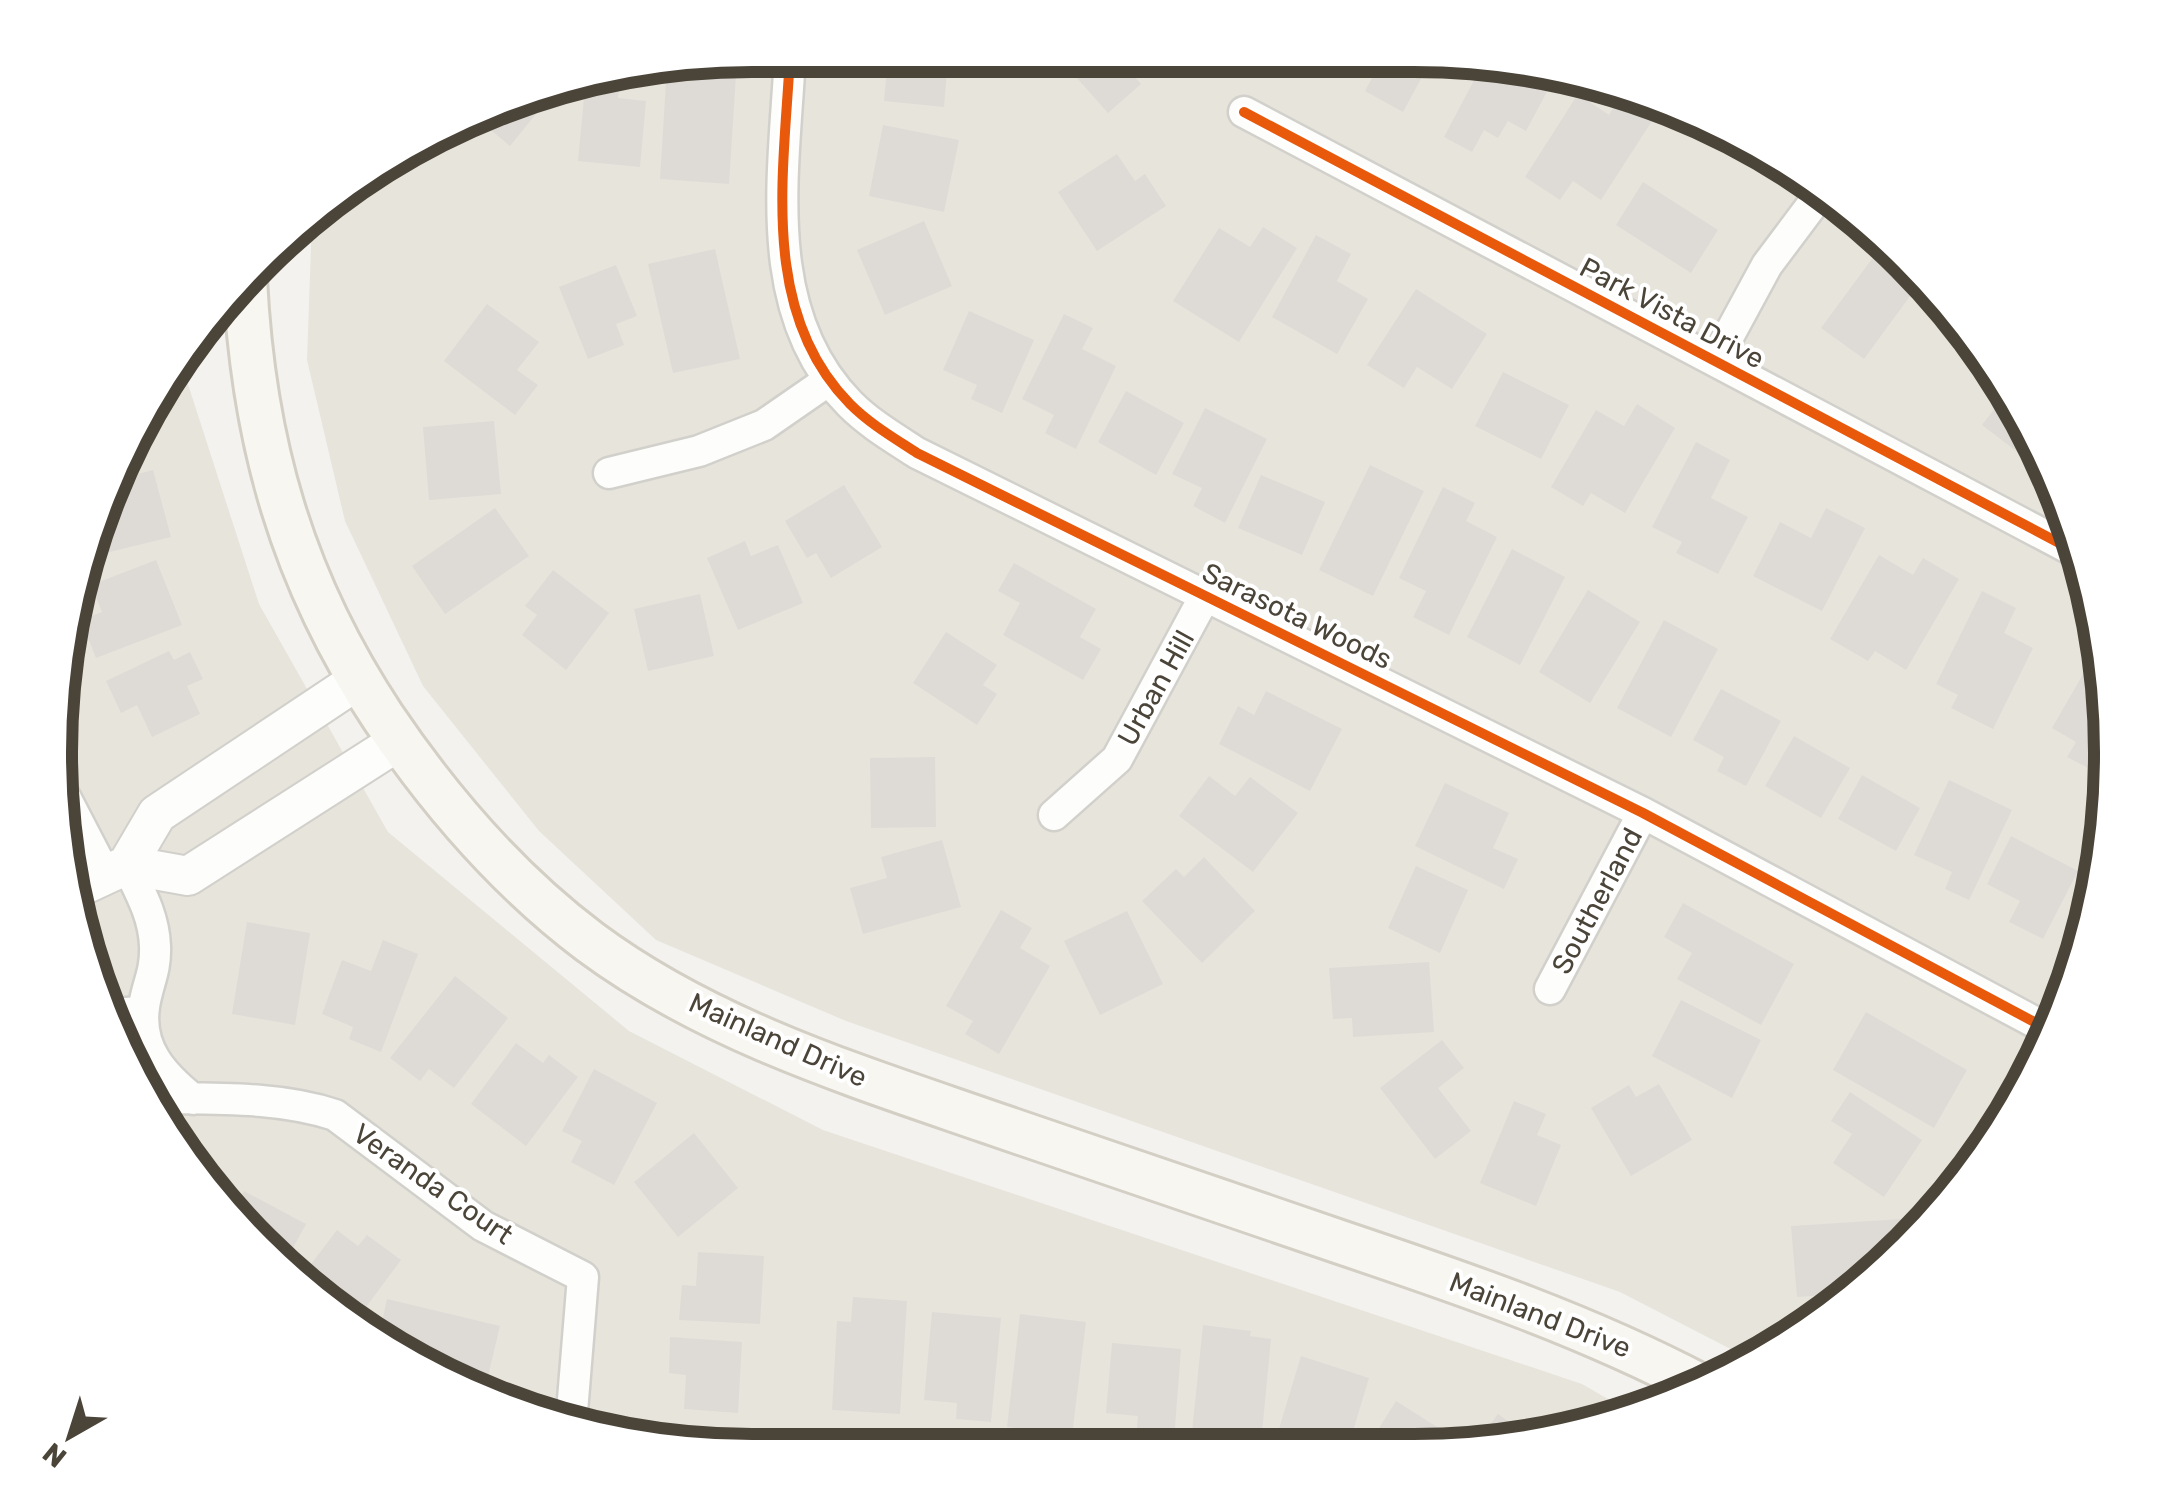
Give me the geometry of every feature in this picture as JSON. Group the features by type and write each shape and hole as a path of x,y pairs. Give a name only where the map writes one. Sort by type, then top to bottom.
{"main road":[{"name":"Mainland Drive","path":"245,300 248,350 262,436 291,538 328,624 358,680 451,808 520,882 590,942 668,992 811,1061 1461,1283 1640,1354 1684,1377"}],"street":[{"name":"Sarasota Woods","path":"789,72 781,224 791,296 809,349 829,380 872,424 918,454 1643,813 2038,1024"},
{"name":"Park Vista Drive","path":"1244,112 2061,544"},
{"path":"1715,361 1767,266 1815,203"},
{"path":"609,473 699,451 764,425 829,380"},
{"name":"Urban Hill","path":"1054,815 1116,760 1205,596"},
{"path":"117,871 156,814 358,680"},
{"path":"86,885 117,871 188,876 399,740"},
{"path":"75,812 152,920 154,978 144,1004 143,1031 152,1056 169,1080 192,1099"},
{"name":"Southerland","path":"1550,989 1643,813"},
{"name":"Veranda Court","path":"167,1098 313,1108 335,1115 483,1226 583,1277 572,1409"}],"lane":[{"path":"121,1005 144,1004"}],"shaded area":[{"path":"753,72 1414,72 1503,78 1633,109 1674,124 1754,164 1792,187 1863,241 1926,304 1954,339 1980,375 2024,452 2043,493 2071,577 2089,664 2093,708 2089,842 2058,972 2043,1013 2003,1093 1980,1131 1926,1202 1863,1265 1828,1293 1736,1352 1620,1292 846,1021 656,940 539,831 423,686 345,521 307,360 311,235 375,187 452,143 534,109 620,86 664,78"},
{"path":"186,376 259,604 388,832 629,1031 823,1130 1582,1384 1614,1403 1547,1420 1459,1432 708,1432 620,1420 534,1397 452,1363 375,1319 304,1265 272,1234 241,1202 187,1131 124,1013 86,886 78,842 72,753 78,664 86,620 124,493"}],"building":[{"path":"887,72 947,72 944,107 884,101"},
{"path":"1072,72 1131,72 1141,84 1108,113"},
{"path":"1375,72 1424,72 1403,112 1365,91"},
{"path":"736,75 729,184 660,179 666,78"},
{"path":"1476,76 1550,87 1526,131 1508,121 1498,138 1484,130 1472,152 1444,137"},
{"path":"619,86 618,98 646,101 640,167 578,161 584,94"},
{"path":"1578,94 1609,115 1615,104 1652,121 1601,200 1573,181 1560,200 1525,177"},
{"path":"542,107 510,146 487,127"},
{"path":"883,125 959,140 944,212 869,196"},
{"path":"1117,154 1135,181 1145,174 1166,206 1097,251 1058,192"},
{"path":"1643,182 1718,230 1691,273 1616,225"},
{"path":"924,221 952,286 885,315 857,250"},
{"path":"1263,227 1297,248 1239,342 1173,301 1219,228 1250,247"},
{"path":"1316,235 1351,254 1337,281 1368,299 1337,354 1272,317"},
{"path":"715,249 740,359 673,373 648,264"},
{"path":"1874,256 1914,291 1864,359 1821,328"},
{"path":"616,265 637,316 616,324 624,345 588,359 559,287"},
{"path":"1416,289 1487,334 1452,389 1417,367 1404,388 1367,365"},
{"path":"487,304 539,342 517,370 538,385 515,415 444,361"},
{"path":"969,311 1034,340 1002,413 971,399 977,385 943,370"},
{"path":"1064,314 1093,328 1082,349 1116,366 1076,449 1045,433 1054,415 1022,399"},
{"path":"1503,372 1569,405 1541,459 1475,426"},
{"path":"1126,391 1184,423 1156,475 1098,442"},
{"path":"1637,404 1675,428 1625,513 1591,493 1583,506 1551,487 1596,410 1624,426"},
{"path":"1998,404 2028,460 1982,425"},
{"path":"1205,408 1267,439 1225,523 1193,506 1202,488 1172,474"},
{"path":"494,421 501,494 429,500 423,427"},
{"path":"1696,442 1730,460 1711,498 1748,517 1718,574 1676,553 1682,542 1652,527"},
{"path":"1370,465 1424,491 1373,596 1319,570"},
{"path":"153,470 171,537 103,554 124,493 132,475"},
{"path":"1261,475 1325,502 1302,555 1238,528"},
{"path":"844,485 882,547 831,578 816,553 807,558 785,521"},
{"path":"1443,487 1475,503 1466,521 1497,537 1449,635 1413,617 1426,591 1399,578"},
{"path":"495,508 529,556 445,614 412,566"},
{"path":"1826,508 1865,528 1822,611 1753,576 1780,522 1811,538"},
{"path":"745,541 751,556 778,545 803,603 738,630 707,558"},
{"path":"1512,549 1565,577 1520,665 1467,637"},
{"path":"1879,555 1913,575 1923,558 1959,579 1906,670 1875,651 1868,661 1830,639"},
{"path":"156,560 182,625 96,658 84,629 86,618 102,612 93,590 94,584"},
{"path":"1014,563 1096,609 1080,637 1101,649 1083,680 1003,635 1020,603 998,591"},
{"path":"553,570 609,613 566,670 522,635 537,615 525,606"},
{"path":"1588,590 1640,622 1590,703 1539,672"},
{"path":"1982,591 2016,608 2004,633 2033,648 1993,729 1951,708 1958,695 1936,684"},
{"path":"700,594 714,656 648,671 634,609"},
{"path":"1664,620 1718,649 1671,737 1617,708"},
{"path":"946,632 997,665 983,685 997,694 977,725 913,683"},
{"path":"169,651 174,660 190,652 203,679 187,686 200,714 152,737 137,705 121,713 106,681"},
{"path":"2089,664 2092,770 2067,757 2076,742 2052,728"},
{"path":"1721,689 1781,721 1746,786 1717,771 1724,757 1693,740"},
{"path":"1266,691 1342,729 1310,791 1219,744 1238,706 1254,715"},
{"path":"1794,736 1850,768 1821,818 1765,786"},
{"path":"935,757 936,827 871,828 870,758"},
{"path":"1862,775 1920,808 1896,851 1838,819"},
{"path":"1209,776 1235,796 1250,777 1298,813 1253,872 1179,816"},
{"path":"1949,780 2012,810 1969,900 1945,889 1952,872 1914,855"},
{"path":"1445,783 1509,813 1493,848 1518,859 1504,889 1415,846"},
{"path":"2011,836 2078,871 2043,939 2009,922 2020,901 1987,884"},
{"path":"942,840 961,907 863,934 850,888 887,878 881,857"},
{"path":"1204,857 1255,911 1202,963 1142,901 1176,869 1184,877"},
{"path":"1416,866 1468,890 1440,953 1388,928"},
{"path":"2079,894 2073,920 2068,917"},
{"path":"1683,903 1794,964 1761,1025 1677,979 1692,953 1664,937"},
{"path":"1001,910 1032,928 1020,948 1050,966 999,1054 965,1034 973,1021 946,1006"},
{"path":"1127,911 1163,984 1100,1015 1064,941"},
{"path":"247,922 310,933 295,1025 232,1014"},
{"path":"383,940 418,954 381,1052 349,1039 353,1027 322,1014 342,960 371,971"},
{"path":"1429,962 1434,1032 1353,1037 1352,1018 1333,1019 1329,968"},
{"path":"455,976 508,1018 454,1088 429,1069 420,1081 390,1058"},
{"path":"1681,1000 1761,1040 1732,1098 1652,1056"},
{"path":"1866,1012 1967,1070 1934,1128 1833,1070"},
{"path":"1442,1040 1464,1068 1438,1088 1471,1131 1435,1159 1380,1088"},
{"path":"516,1043 543,1063 549,1055 578,1077 526,1146 471,1104"},
{"path":"594,1069 657,1103 614,1185 571,1162 582,1141 562,1131"},
{"path":"1659,1084 1692,1140 1631,1176 1591,1108 1629,1085 1636,1097"},
{"path":"1850,1092 1922,1140 1884,1197 1833,1163 1852,1134 1831,1121"},
{"path":"1514,1101 1546,1114 1537,1135 1561,1145 1536,1206 1480,1183"},
{"path":"694,1133 738,1188 678,1237 634,1182"},
{"path":"244,1191 306,1224 291,1252 272,1234 239,1200"},
{"path":"1902,1219 1902,1226 1825,1295 1797,1297 1791,1226"},
{"path":"337,1230 358,1246 367,1235 401,1260 363,1311 308,1268"},
{"path":"698,1252 764,1256 760,1324 679,1320 682,1285 696,1286"},
{"path":"853,1297 907,1301 900,1414 832,1410 837,1321 851,1322"},
{"path":"387,1299 500,1326 487,1379 452,1363 382,1323"},
{"path":"932,1312 1001,1318 991,1422 956,1419 957,1403 924,1400"},
{"path":"1020,1314 1086,1322 1072,1434 1007,1427"},
{"path":"1203,1325 1251,1331 1250,1336 1271,1339 1262,1434 1192,1434"},
{"path":"670,1337 742,1342 738,1413 684,1409 686,1375 669,1373"},
{"path":"1112,1343 1181,1349 1174,1434 1136,1434 1138,1416 1106,1413"},
{"path":"1301,1356 1369,1378 1352,1434 1277,1434"},
{"path":"1396,1401 1446,1433 1414,1434 1375,1434"},
{"path":"1498,1414 1514,1426 1503,1428 1486,1430"}],"cycle path":[{"path":"789,72 782,193 789,284 801,327 821,367 866,418 917,453 1643,813 2038,1024"},
{"path":"1244,112 2061,544"}]}
